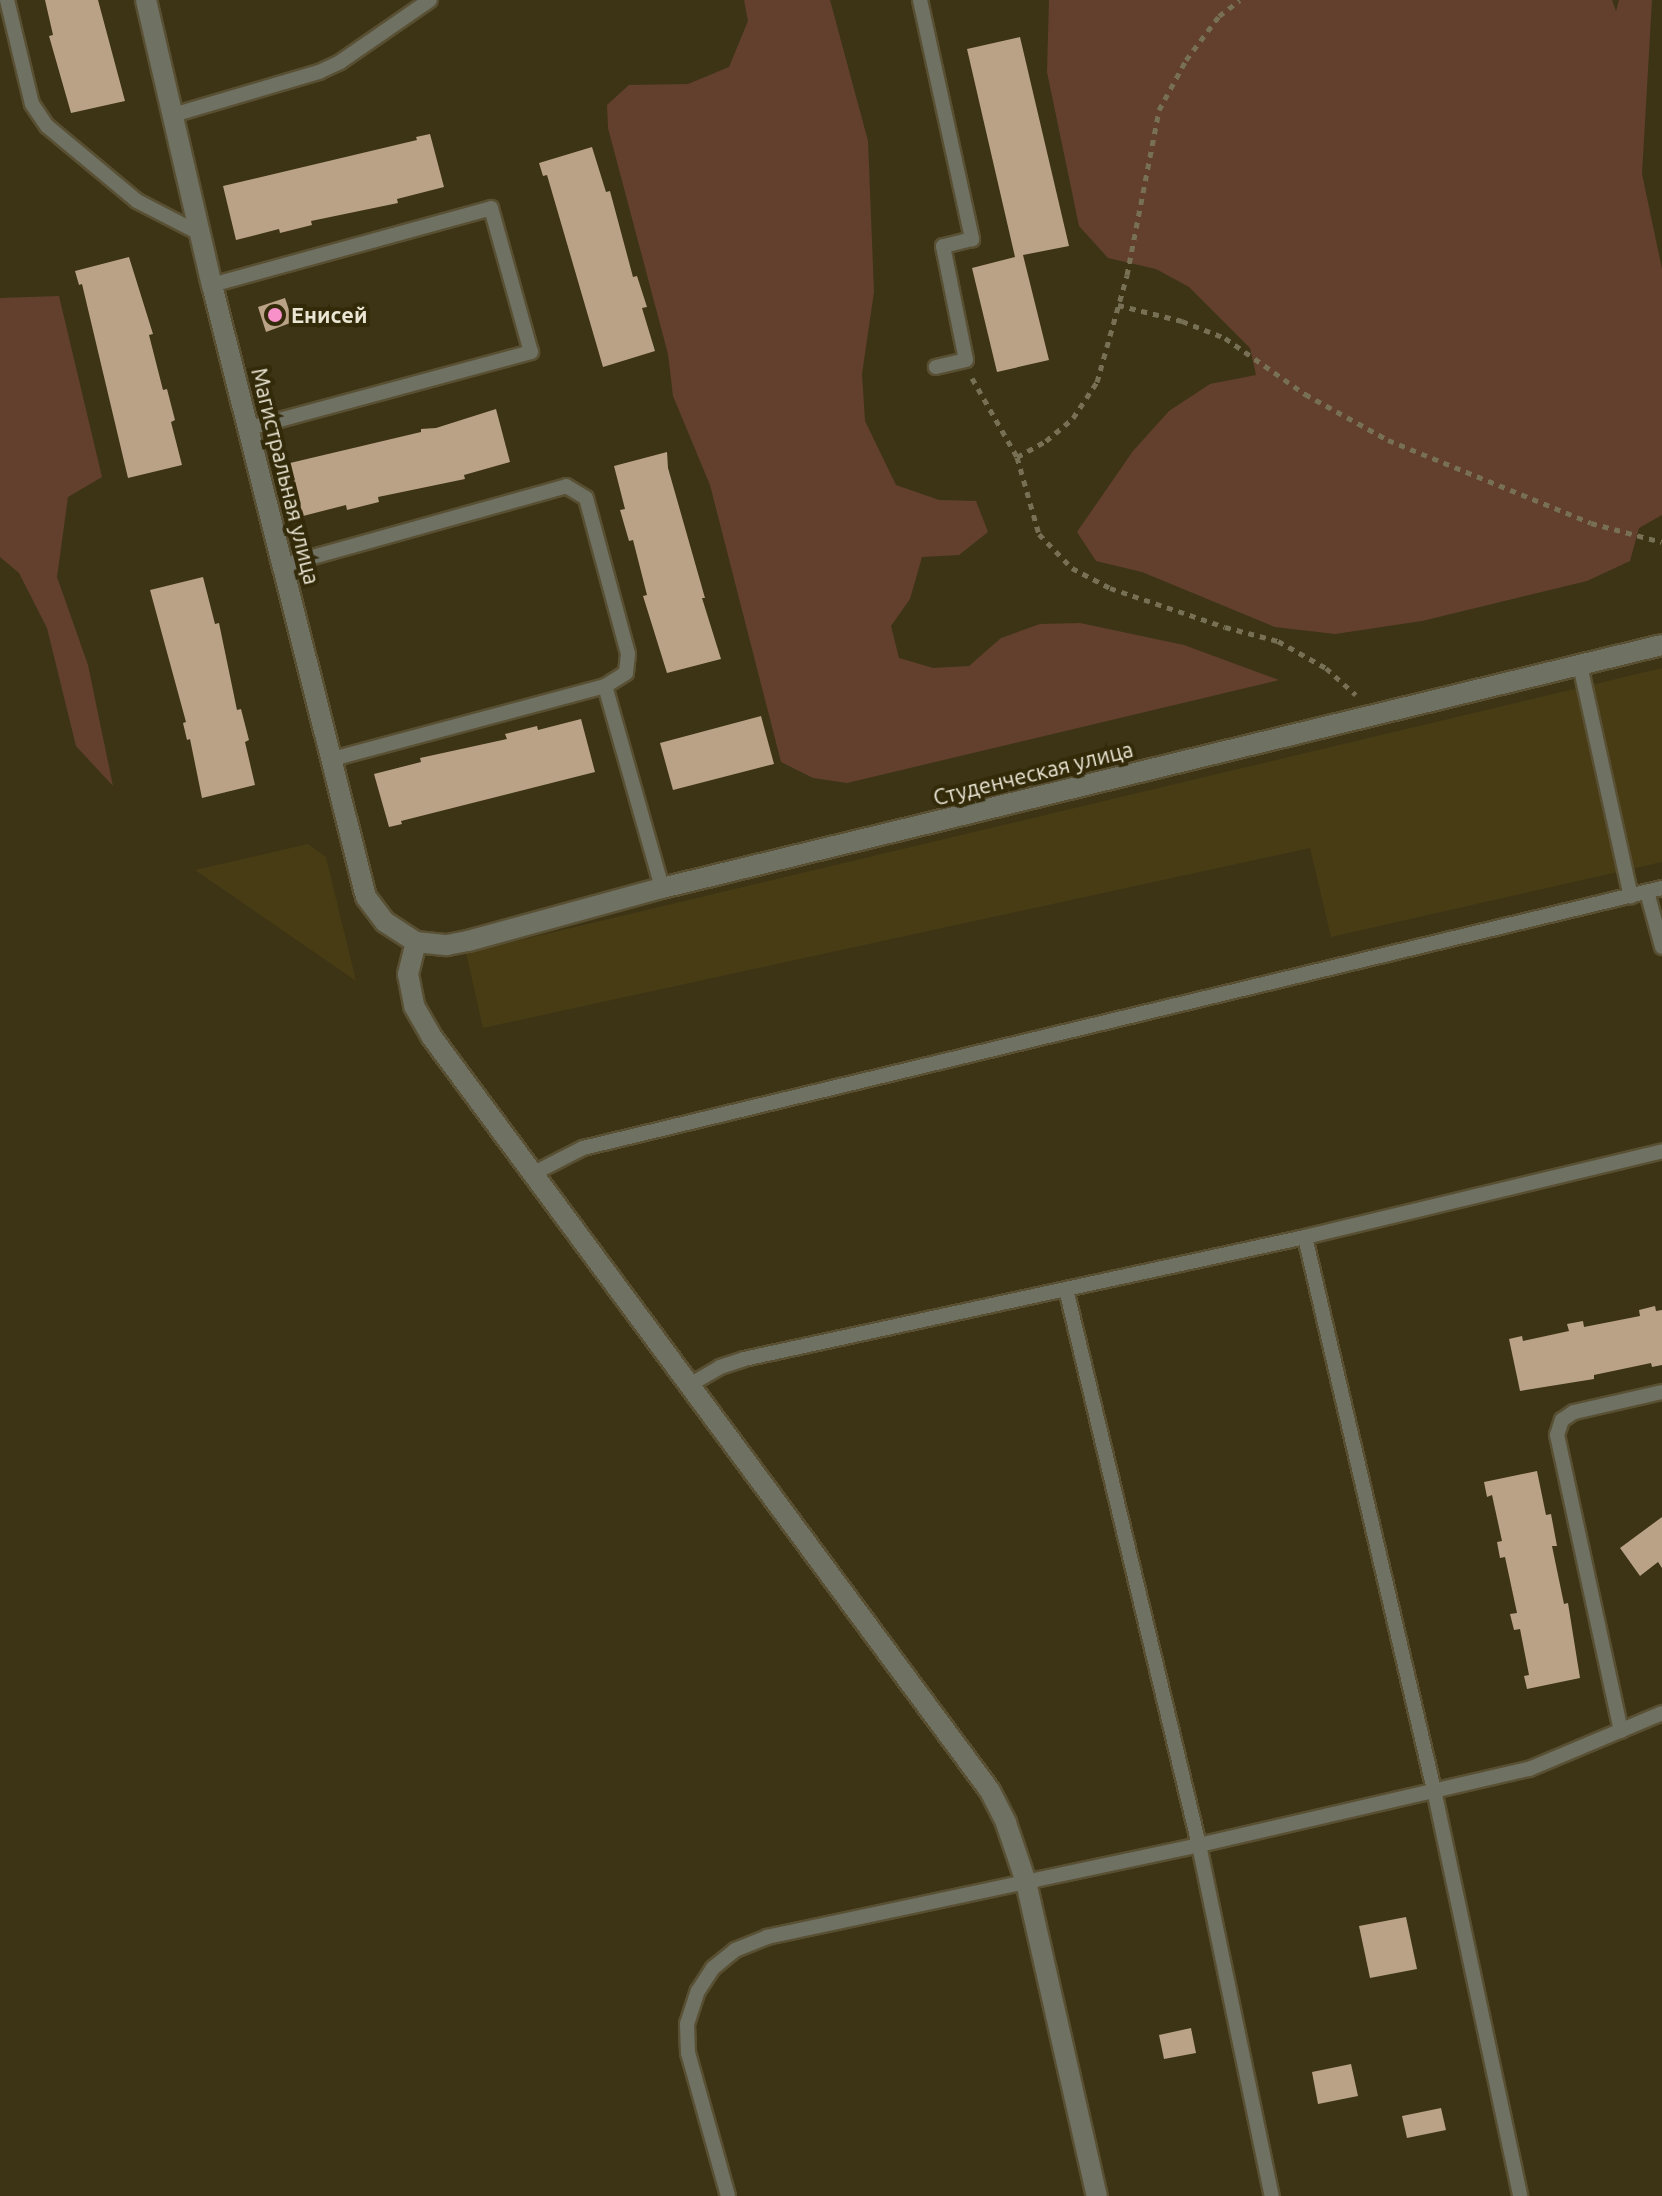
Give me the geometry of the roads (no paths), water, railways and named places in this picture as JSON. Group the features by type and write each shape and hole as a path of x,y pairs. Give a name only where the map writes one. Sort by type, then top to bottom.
{"street":[{"name":"Магистральная улица","path":"146,0 199,233 366,897 385,922 416,942"},
{"name":"Студенческая улица","path":"416,942 447,945 468,941 662,888 1662,645"},
{"path":"416,942 408,974 414,1006 431,1036 990,1791 1006,1823 1026,1882 1097,2196"}],"lane":[{"path":"7,0 32,104 47,126 137,201 199,233"},
{"path":"173,115 319,72 340,62 430,0"},
{"path":"920,0 972,239 943,246 966,360 936,367"},
{"path":"212,285 491,208 531,352 249,428"},
{"path":"284,565 566,486 586,498 628,654 626,673 605,686 332,759"},
{"path":"1580,665 1631,896"},
{"path":"605,686 662,888"},
{"path":"534,1173 583,1148 1655,890 1662,947"},
{"path":"691,1384 720,1367 744,1359 1305,1237 1662,1151"},
{"path":"1305,1237 1434,1790 1520,2196"},
{"path":"1066,1289 1199,1845 1272,2196"},
{"path":"1621,1731 1557,1435 1562,1420 1574,1412 1662,1392"},
{"path":"728,2196 688,2053 687,2024 698,1991 713,1968 735,1950 767,1937 1199,1845 1529,1769 1662,1713"}],"place":[{"name":"Енисей","path":"275,315"}]}
